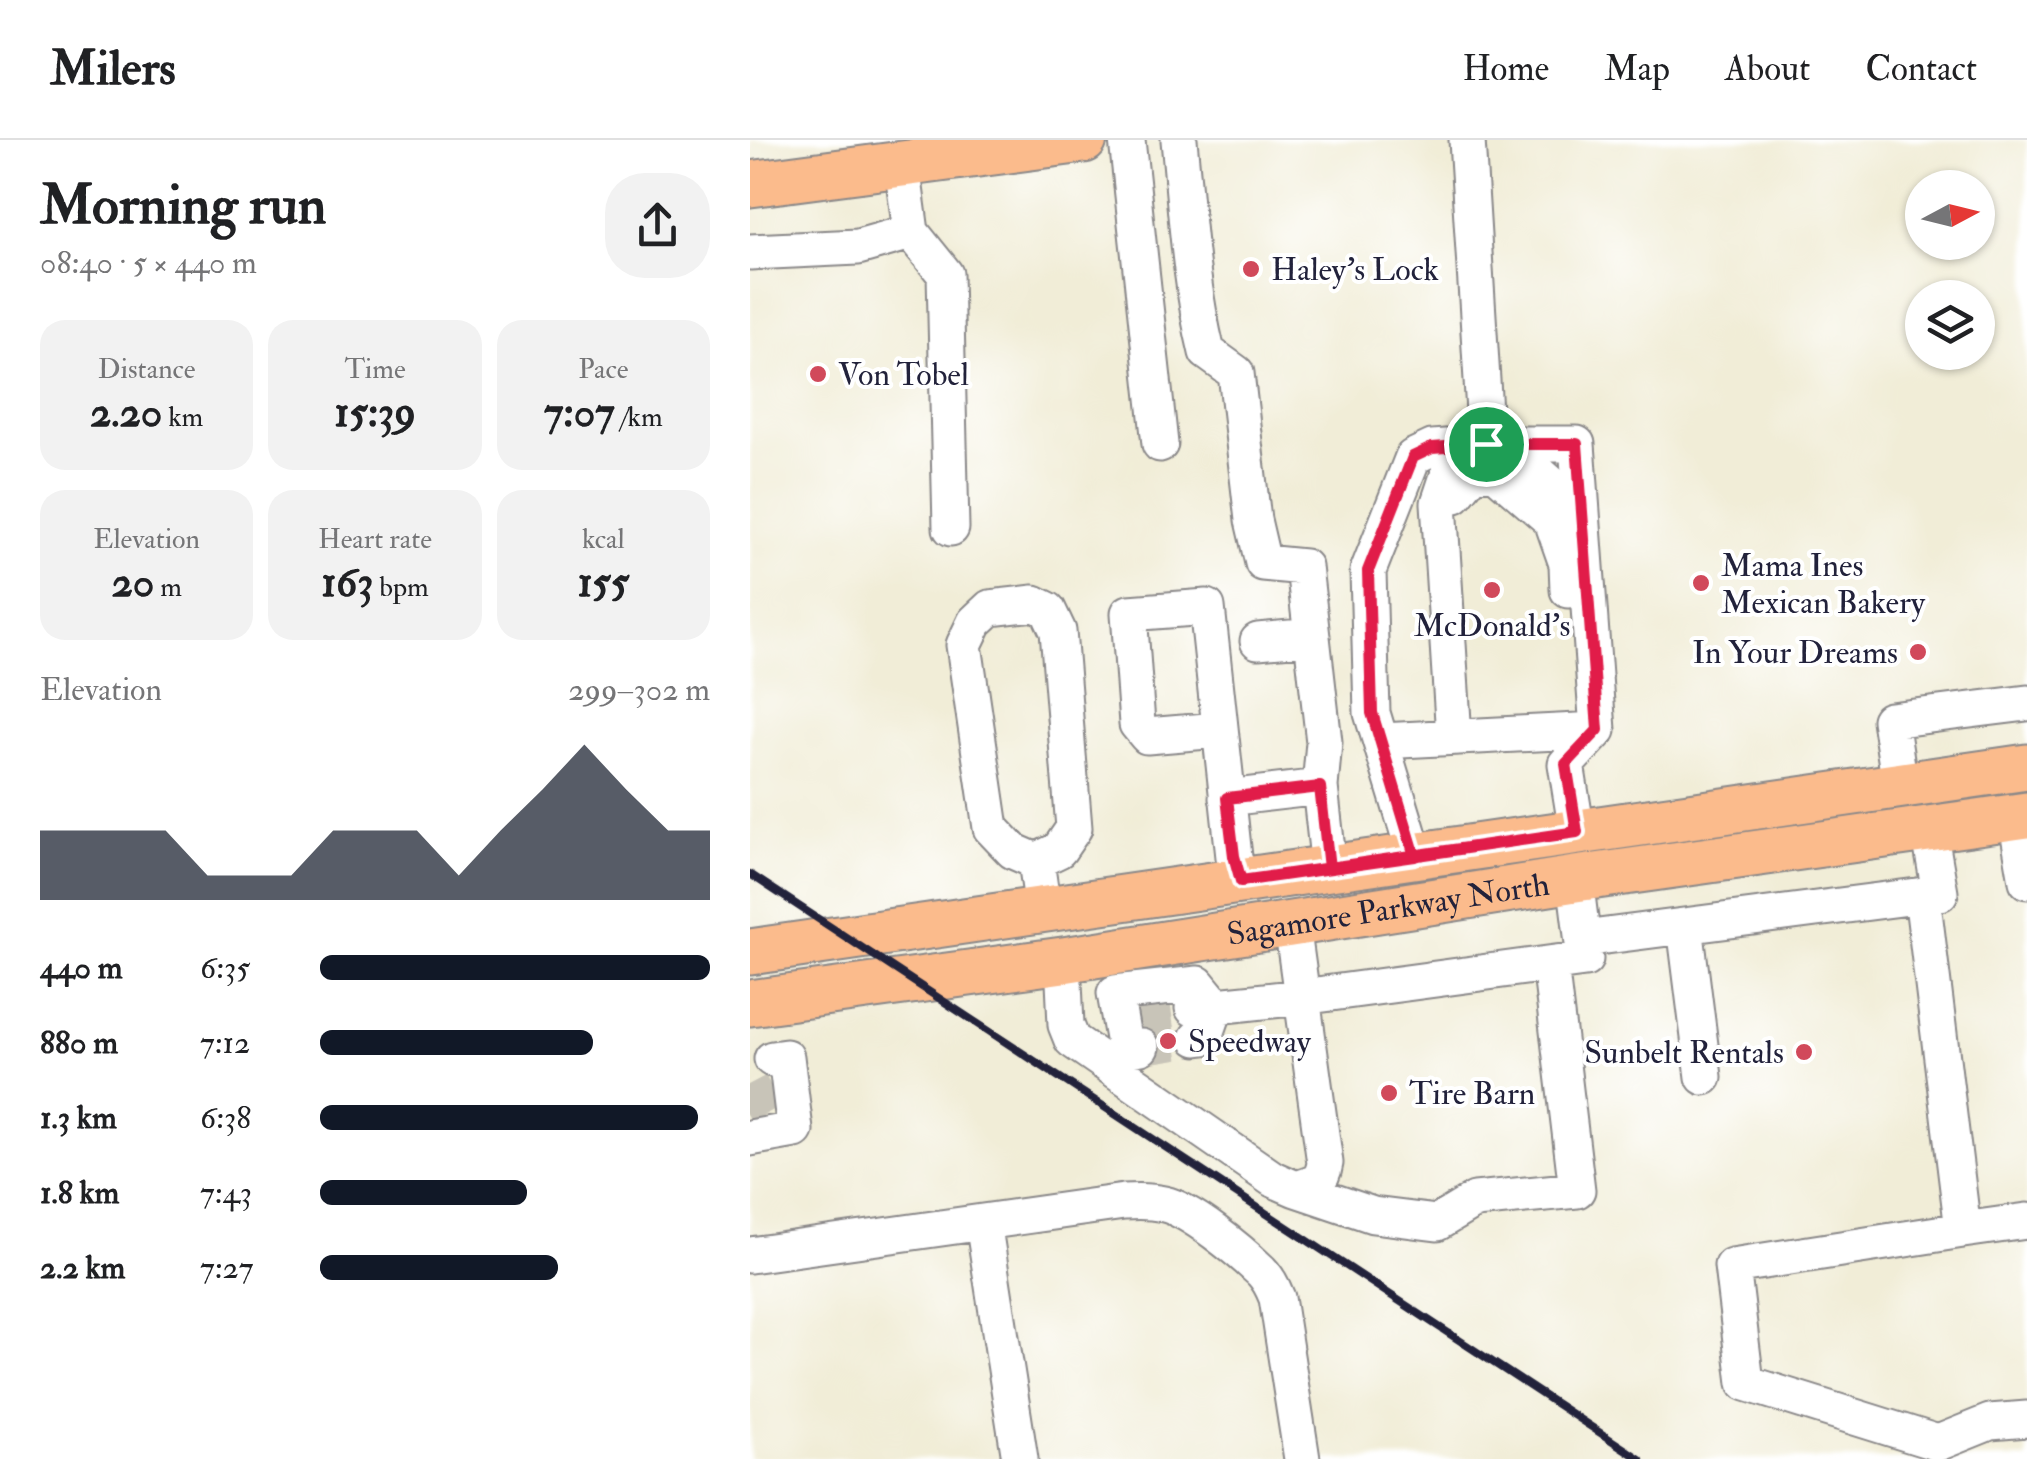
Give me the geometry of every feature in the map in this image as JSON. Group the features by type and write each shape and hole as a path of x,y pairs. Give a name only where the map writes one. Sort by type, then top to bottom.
{"main road":[{"path":"752,178 911,156 1084,140"},
{"name":"Sagamore Parkway North","path":"750,952 2027,766"},
{"name":"Sagamore Parkway North","path":"758,1002 2022,816"}],"lane":[{"path":"1127,140 1160,444"},
{"path":"1178,140 1200,326 1207,352 1236,373 1252,520 1262,563 1304,567 1324,742 1320,787 1329,868"},
{"path":"1467,140 1490,458"},
{"path":"911,156 911,232 946,274 951,528"},
{"path":"750,252 858,247 911,232"},
{"path":"1461,737 1440,503 1449,473 1490,458 1577,444 1587,730 1566,764 1577,832"},
{"path":"1415,856 1372,713 1368,571 1413,457 1432,448 1490,458 1552,521 1566,564 1587,730"},
{"path":"1034,603 1048,610 1058,631 1074,828 1059,850 1036,861 1013,851 991,828 964,646 975,622 990,608 1034,603"},
{"path":"1258,641 1312,636"},
{"path":"1900,785 1890,720 2027,703"},
{"path":"1219,730 1234,856 1241,881"},
{"path":"1381,741 1587,730"},
{"path":"1227,798 1320,787"},
{"path":"2022,816 2027,881"},
{"path":"1582,939 1940,893 1929,829"},
{"path":"1036,861 1043,909"},
{"path":"1066,1025 1132,1028 1115,994 1198,984 1201,1018 1302,997 1585,959 1575,879"},
{"path":"1922,895 1963,1230"},
{"path":"1292,925 1325,1163 1323,1176 1314,1184 1296,1189"},
{"path":"1685,926 1704,1077"},
{"path":"1063,960 1066,1025 1072,1040 1272,1179 1373,1215 1436,1222 1474,1200 1577,1190 1550,964"},
{"path":"758,1002 761,1061 786,1057 795,1130 767,1128"},
{"path":"750,1256 1124,1202 1167,1204 1199,1221 1270,1282 1277,1298 1302,1459"},
{"path":"2027,1221 1732,1266 1746,1383 1938,1443 1990,1422 2027,1419"},
{"path":"984,1222 1020,1459"}],"tunnel":[{"path":"1137,1017 1192,1009"},
{"path":"1141,1047 1197,1038"},
{"path":"750,1084 766,1114"}],"railway":[{"path":"750,874 1640,1459"}],"place":[{"name":"Haley's Lock","path":"1251,269"},
{"name":"Von Tobel","path":"818,374"},
{"name":"Mama Ines Mexican Bakery","path":"1701,583"},
{"name":"McDonald's","path":"1492,590"},
{"name":"In Your Dreams","path":"1918,652"},
{"name":"Speedway","path":"1168,1041"},
{"name":"Sunbelt Rentals","path":"1804,1052"},
{"name":"Tire Barn","path":"1389,1093"}],"route":[{"path":"1486,444 1432,448 1413,457 1368,571 1372,713 1415,856 1241,881 1227,798 1320,787 1329,868 1577,832 1566,764 1598,730 1577,444 1486,444"}]}
